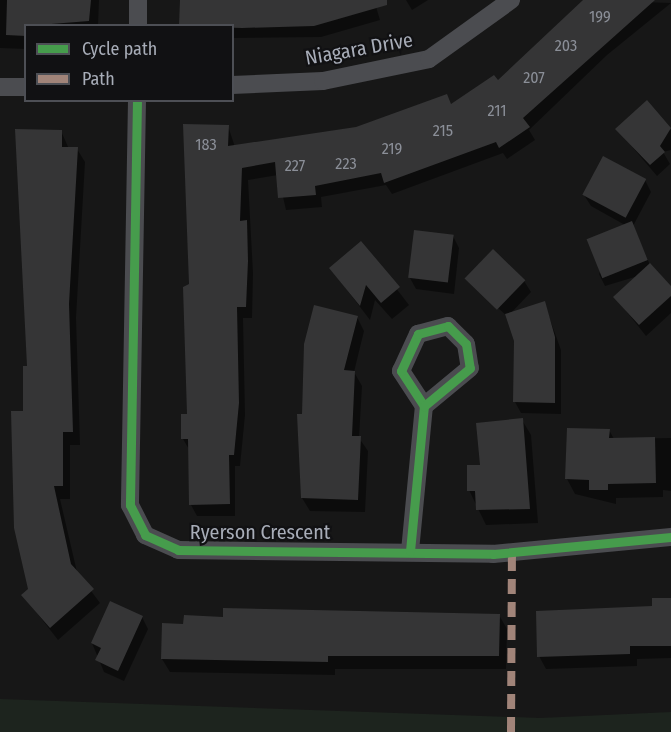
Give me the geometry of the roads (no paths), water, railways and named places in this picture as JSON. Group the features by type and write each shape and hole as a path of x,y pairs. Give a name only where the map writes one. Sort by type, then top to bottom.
{"street":[{"path":"138,0 138,24"},
{"name":"Niagara Drive","path":"234,85 323,81 429,59 511,0"},
{"path":"0,87 24,87"},
{"name":"Ryerson Crescent","path":"137,102 130,505 145,535 178,550 410,551 493,554 671,537"},
{"path":"410,551 424,406"}]}
